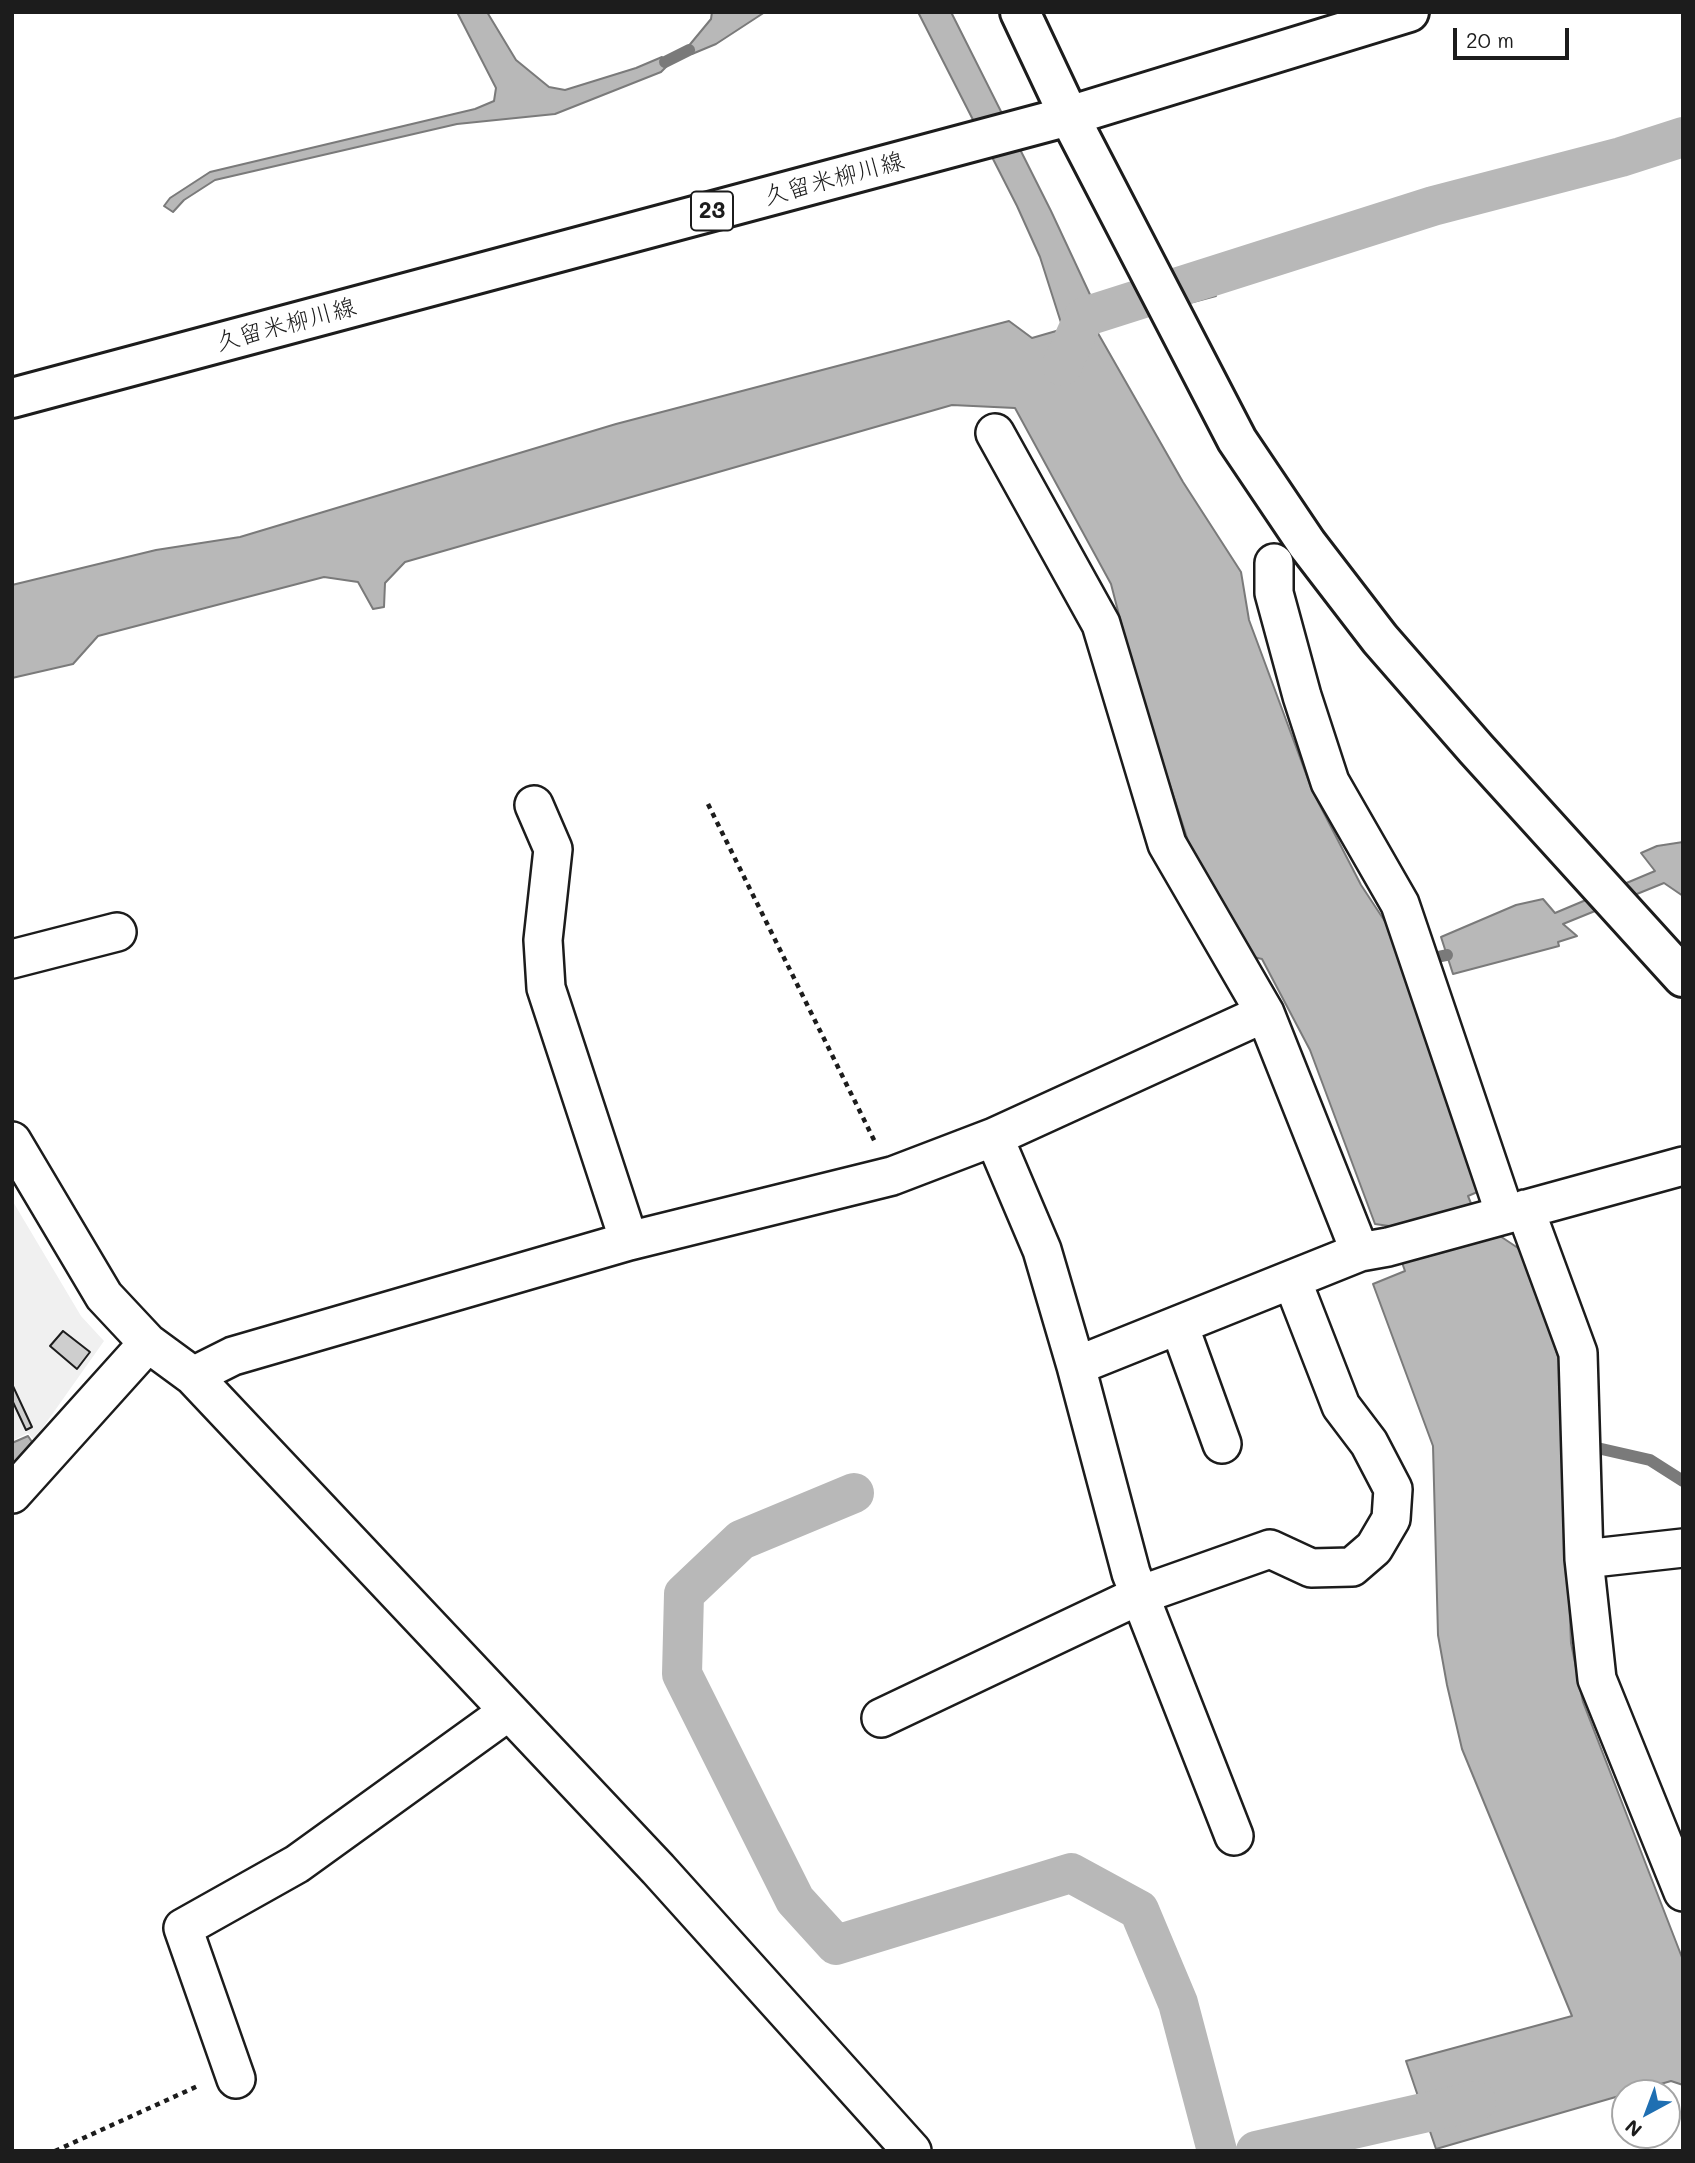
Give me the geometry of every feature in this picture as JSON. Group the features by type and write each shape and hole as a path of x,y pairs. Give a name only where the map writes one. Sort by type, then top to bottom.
{"main road":[{"path":"1020,12 1069,116 1237,440 1315,555 1380,639 1683,977"},
{"name":"久留米柳川線","path":"12,398 1069,116 1409,12"}],"street":[{"path":"995,433 1101,624 1167,844 1265,1013 1374,1250"},
{"path":"1274,563 1274,593 1302,696 1330,782 1400,904 1505,1214 1578,1353 1584,1559 1597,1679 1683,1892"},
{"path":"534,805 553,849 543,940 547,988 629,1241"},
{"path":"12,960 117,932"},
{"path":"193,1376 233,1356 629,1241 892,1176 994,1137 1265,1013"},
{"path":"994,1137 1042,1250 1131,1573 1234,1836"},
{"path":"12,1141 104,1296 148,1343 193,1376 658,1869 912,2151"},
{"path":"1076,1366 1374,1250 1683,1166"},
{"path":"881,1718 1140,1595 1270,1549 1311,1568 1352,1567 1374,1548 1391,1520 1393,1489 1369,1444 1341,1406 1292,1280"},
{"path":"1179,1325 1222,1444"},
{"path":"12,1494 148,1343"},
{"path":"1584,1559 1683,1548"},
{"path":"234,2075 183,1928 297,1864 509,1711"}],"path":[{"path":"708,804 892,1176"},
{"path":"55,2151 234,2075"}],"shaded area":[{"path":"457,12 487,12 516,60 549,87 565,90 662,57 667,66 661,72 555,114 457,124 215,180 184,200 173,212 164,206 170,198 210,172 475,109 494,101 496,88"},
{"path":"712,12 765,12 716,44 692,54 687,48 711,19"},
{"path":"918,12 951,12 1093,301 1203,265 1216,296 1095,328 1183,482 1241,572 1249,620 1312,790 1361,885 1390,929 1482,1190 1468,1196 1485,1238 1500,1236 1518,1248 1527,1260 1559,1360 1571,1643 1583,1702 1683,1960 1683,2085 1681,2079 1611,2079 1611,2098 1436,2149 1406,2061 1572,2016 1462,1749 1447,1685 1438,1635 1433,1446 1373,1284 1405,1271 1389,1226 1375,1224 1310,1050 1262,959 1249,956 1234,937 1188,841 1135,677 1111,584 1015,408 952,405 405,562 385,583 384,607 373,609 358,582 324,577 98,636 73,664 12,678 12,585 156,550 240,537 616,424 1009,321 1032,338 1063,329 1040,257 1017,206"},
{"path":"1683,842 1683,896 1664,883 1563,924 1577,936 1558,942 1559,946 1453,974 1441,937 1516,905 1543,899 1555,913 1655,871 1641,853 1657,846"},
{"path":"12,1200 81,1316 104,1341 34,1440 28,1433 12,1441"},
{"path":"28,1436 32,1442 12,1466 12,1443"}],"building":[{"path":"63,1331 90,1352 77,1369 50,1346"},
{"path":"12,1384 32,1427 26,1430 12,1400"}],"waterway":[{"path":"665,62 689,50"},
{"path":"1062,366 1084,317 1433,206 1621,157 1683,137"},
{"path":"1423,960 1447,955"},
{"path":"1584,1445 1650,1460 1683,1481"},
{"path":"854,1493 741,1540 684,1594 682,1674 795,1900 836,1945 1071,1873 1139,1910 1178,2003 1217,2151"},
{"path":"1256,2151 1476,2101"}]}
